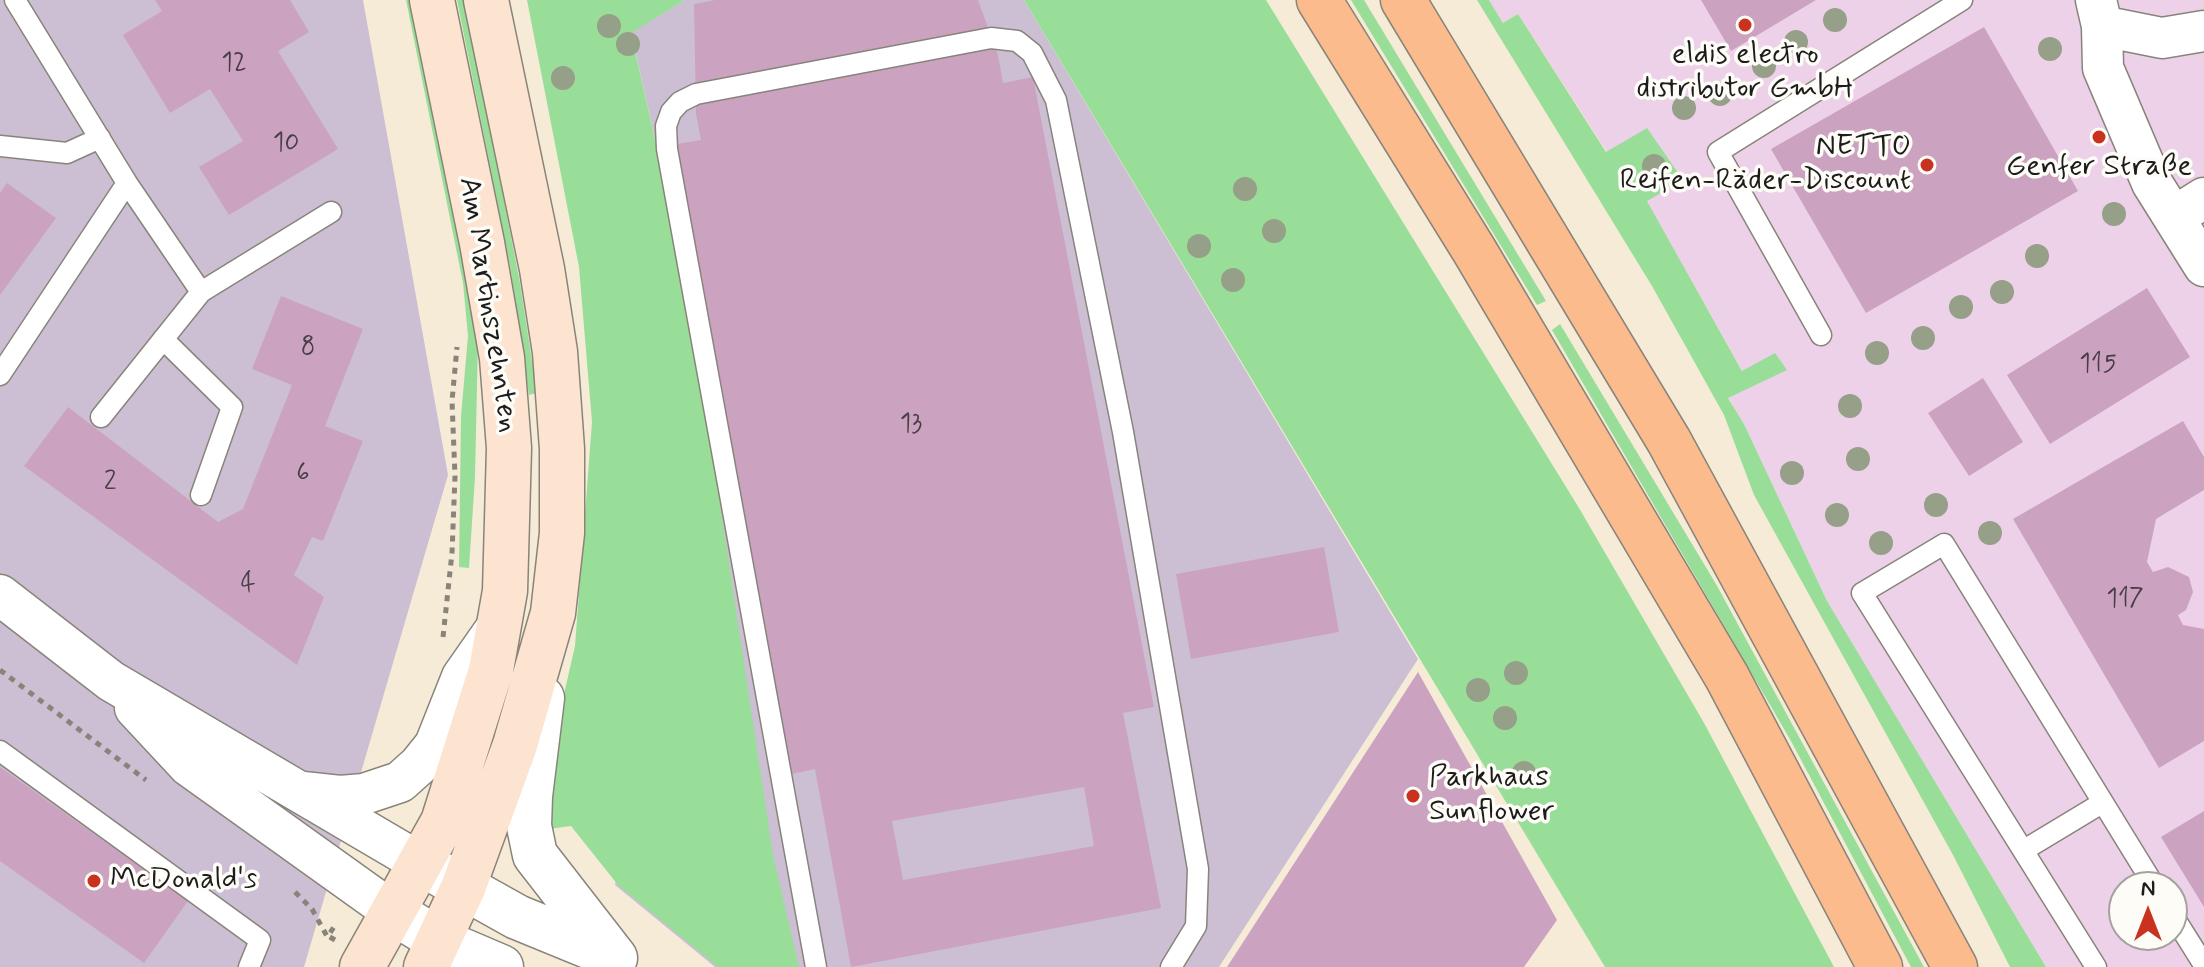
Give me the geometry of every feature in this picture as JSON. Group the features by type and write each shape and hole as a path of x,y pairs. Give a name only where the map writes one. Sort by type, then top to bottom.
{"highway":[{"path":"1319,0 1474,250 1727,677 1880,967"},
{"path":"1403,0 1669,441 1955,967"}],"main road":[{"name":"Am Martinszehnten","path":"362,967 443,822 491,670 505,591 510,513 502,358 482,243 432,0"},
{"name":"Am Martinszehnten","path":"433,954 463,888 515,745 553,613 562,533 562,449 555,352 542,269 486,0"}],"street":[{"path":"2204,31 2162,38 2099,13 2103,68 2152,183 2189,207 2204,266"},
{"path":"0,595 111,681 294,791 517,917 622,962"},
{"path":"553,613 532,769 529,826 535,855 545,873 622,962"},
{"path":"294,791 340,796 364,794 400,782 435,745 462,677 499,624"},
{"path":"111,681 189,766 393,912 433,954 501,967"}],"lane":[{"path":"15,0 127,183 201,292"},
{"path":"1821,335 1718,152 1962,0"},
{"path":"816,967 667,149 666,126 671,112 680,102 696,94 997,38 1017,41 1032,53 1056,100 1123,432 1198,869 1196,926 1171,967"},
{"path":"0,146 67,153 100,138"},
{"path":"0,375 127,183"},
{"path":"101,417 201,292 331,212"},
{"path":"163,339 232,407 201,495"},
{"path":"2096,967 1862,593 1944,544 2145,871"},
{"path":"0,751 260,940 249,967"},
{"path":"2024,850 2102,803"},
{"path":"2188,940 2204,965"}],"path":[{"path":"440,650 452,553 455,476 452,401 459,335"}],"shaded area":[{"path":"0,0 363,0 448,475 304,967 0,967"},
{"path":"685,0 1024,0 1418,659 1219,967 715,967 615,885 684,607 692,304 631,32"},
{"path":"1489,0 2204,0 2204,967 2046,967 1827,601 1744,424 1728,397 1786,369 1743,372 1646,200 1683,180 1607,152 1518,14 1503,23"}],"green space":[{"path":"406,0 413,0 417,15 478,339 475,477 469,568 459,567 461,416 468,336 463,283"},
{"path":"457,0 465,0 520,283 537,393 529,395 510,266"},
{"path":"527,0 685,0 631,33 685,272 773,855 799,967 718,967 618,885 571,826 549,829 545,777 575,646 592,422 579,267"},
{"path":"1024,0 1266,0 1579,508 1704,723 1834,967 1605,967"},
{"path":"1351,0 1364,0 1546,301 1537,305"},
{"path":"1477,0 1489,0 1503,23 1518,14 1606,152 1647,128 1683,180 1647,201 1742,371 1775,353 1787,370 1728,398 1744,424 1827,601 2046,967 2010,967 1953,855 1754,495 1724,415 1652,286"},
{"path":"1560,324 1716,584 1924,967 1911,967 1791,741 1552,330"}],"building":[{"path":"155,0 290,0 309,32 278,51 338,149 229,215 199,167 243,141 210,89 170,113 123,35 162,11"},
{"path":"715,0 978,0 998,55 1003,83 1033,77 1154,707 1123,713 1161,908 851,967 815,769 792,774 677,144 701,140 696,114 694,4","holes":["1084,787 1094,846 903,880 892,821"]},
{"name":"eldis electro distributor GmbH","path":"1701,0 1816,0 1731,51"},
{"path":"1984,27 2078,191 1866,313 1771,149"},
{"path":"7,183 56,218 0,295 0,193"},
{"path":"2147,288 2190,357 2050,444 2007,375"},
{"path":"281,296 363,329 325,426 363,441 323,541 312,537 294,575 324,597 297,665 24,466 68,407 218,522 243,509 292,385 252,369"},
{"path":"1983,378 2023,442 1969,476 1928,413"},
{"path":"2183,421 2204,457 2204,490 2156,519 2147,562 2153,572 2168,567 2189,577 2193,592 2186,610 2178,615 2183,625 2204,629 2204,741 2159,768 2013,519"},
{"path":"1324,547 1339,632 1191,659 1176,574"},
{"name":"Parkhaus Sunflower","path":"1418,672 1557,920 1524,967 1227,967"},
{"name":"McDonald's","path":"0,767 188,901 144,963 0,861"},
{"path":"2204,811 2204,907 2188,881 2188,871 2182,871 2161,837"}],"place":[{"name":"eldis electro distributor GmbH","path":"1745,25"},
{"name":"Genfer Straße","path":"2099,137"},
{"name":"NETTO Reifen-Räder-Discount","path":"1927,165"},
{"name":"Parkhaus Sunflower","path":"1413,796"},
{"name":"McDonald's","path":"94,881"}]}
